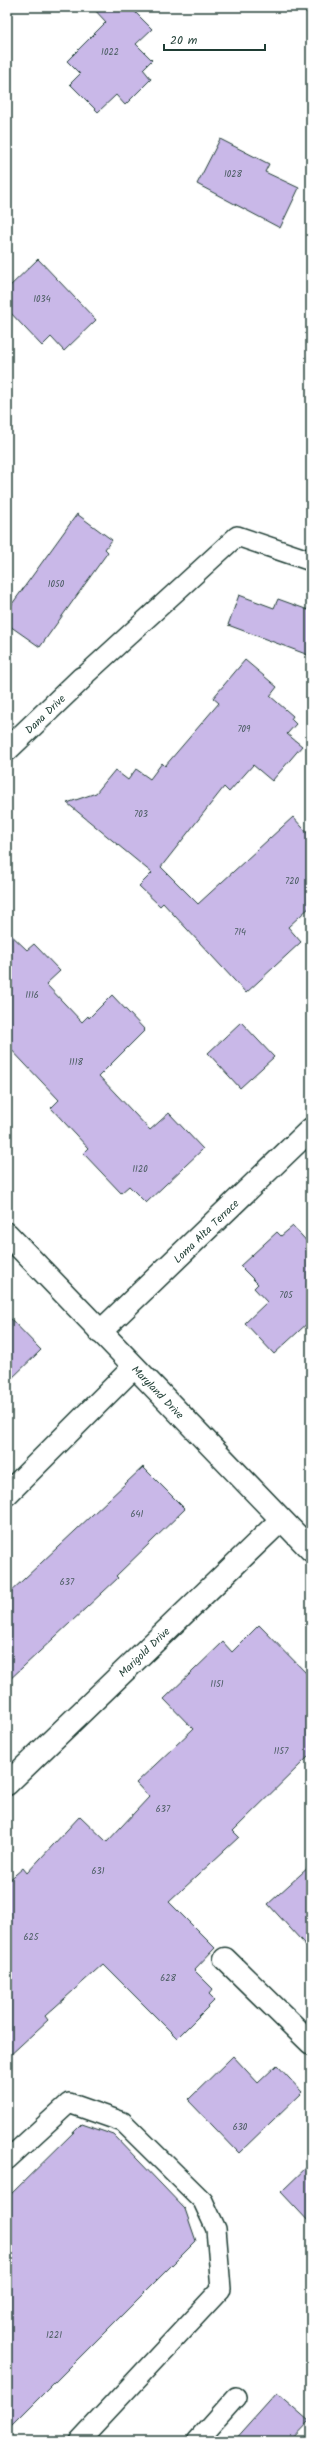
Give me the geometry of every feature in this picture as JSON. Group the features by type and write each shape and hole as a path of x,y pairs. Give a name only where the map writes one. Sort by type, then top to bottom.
{"street":[{"name":"Dana Drive","path":"7,750 82,678"},
{"name":"Loma Alta Terrace","path":"100,1332 311,1129"},
{"name":"Maryland Drive","path":"7,1234 311,1550"},
{"path":"7,1494 134,1367"},
{"name":"Marigold Drive","path":"7,1784 281,1520"},
{"path":"225,1959 311,2043"}],"lane":[{"path":"82,678 237,536 311,561"},
{"path":"7,2160 69,2103 122,2122 203,2201 216,2229 222,2289 79,2441"},
{"path":"197,2441 236,2397"}],"building":[{"path":"92,7 130,7 152,29 136,44 152,60 143,69 151,79 125,105 116,95 98,112 70,84 80,74 67,61 106,22"},
{"path":"220,139 269,164 265,172 299,188 280,228 197,184"},
{"path":"38,259 96,320 64,351 51,337 42,346 7,309 7,289"},
{"path":"77,514 112,540 105,549 108,552 40,647 7,624 7,611"},
{"path":"239,595 274,608 278,599 311,611 311,656 228,625"},
{"path":"245,660 277,687 270,696 293,716 291,719 296,724 287,734 302,746 272,781 253,765 229,792 224,787 161,867 198,904 293,817 311,837 311,906 288,927 301,942 246,993 163,903 160,906 139,886 152,873 67,803 96,793 115,770 128,780 136,769 150,779 162,763 165,766 219,703 213,698"},
{"path":"7,931 27,950 34,944 60,971 46,984 82,1022 88,1016 89,1018 112,995 145,1030 99,1076 150,1130 169,1113 203,1149 146,1203 129,1186 121,1193 83,1153 88,1148 51,1108 59,1100 7,1045"},
{"path":"241,1022 274,1057 240,1088 208,1053"},
{"path":"293,1226 311,1246 311,1320 274,1354 245,1323 267,1302 254,1288 258,1284 240,1266 277,1232 281,1236"},
{"path":"7,1315 41,1350 7,1383"},
{"path":"143,1467 185,1509 116,1576 118,1578 7,1682 7,1595"},
{"path":"259,1625 311,1678 311,1754 233,1831 239,1837 169,1902 215,1948 194,1970 213,1989 209,1994 215,2000 177,2038 103,1964 45,2016 48,2020 7,2058 7,1882 23,1868 27,1873 80,1816 107,1842 149,1797 136,1783 193,1729 164,1699 223,1642 232,1652"},
{"path":"311,1865 311,1951 268,1904"},
{"path":"233,2056 258,2083 277,2065 302,2092 239,2153 188,2100"},
{"path":"82,2124 114,2135 185,2209 196,2241 7,2430 7,2198"},
{"path":"311,2163 311,2224 281,2192"},
{"path":"277,2393 309,2421 290,2441 234,2441"}]}
